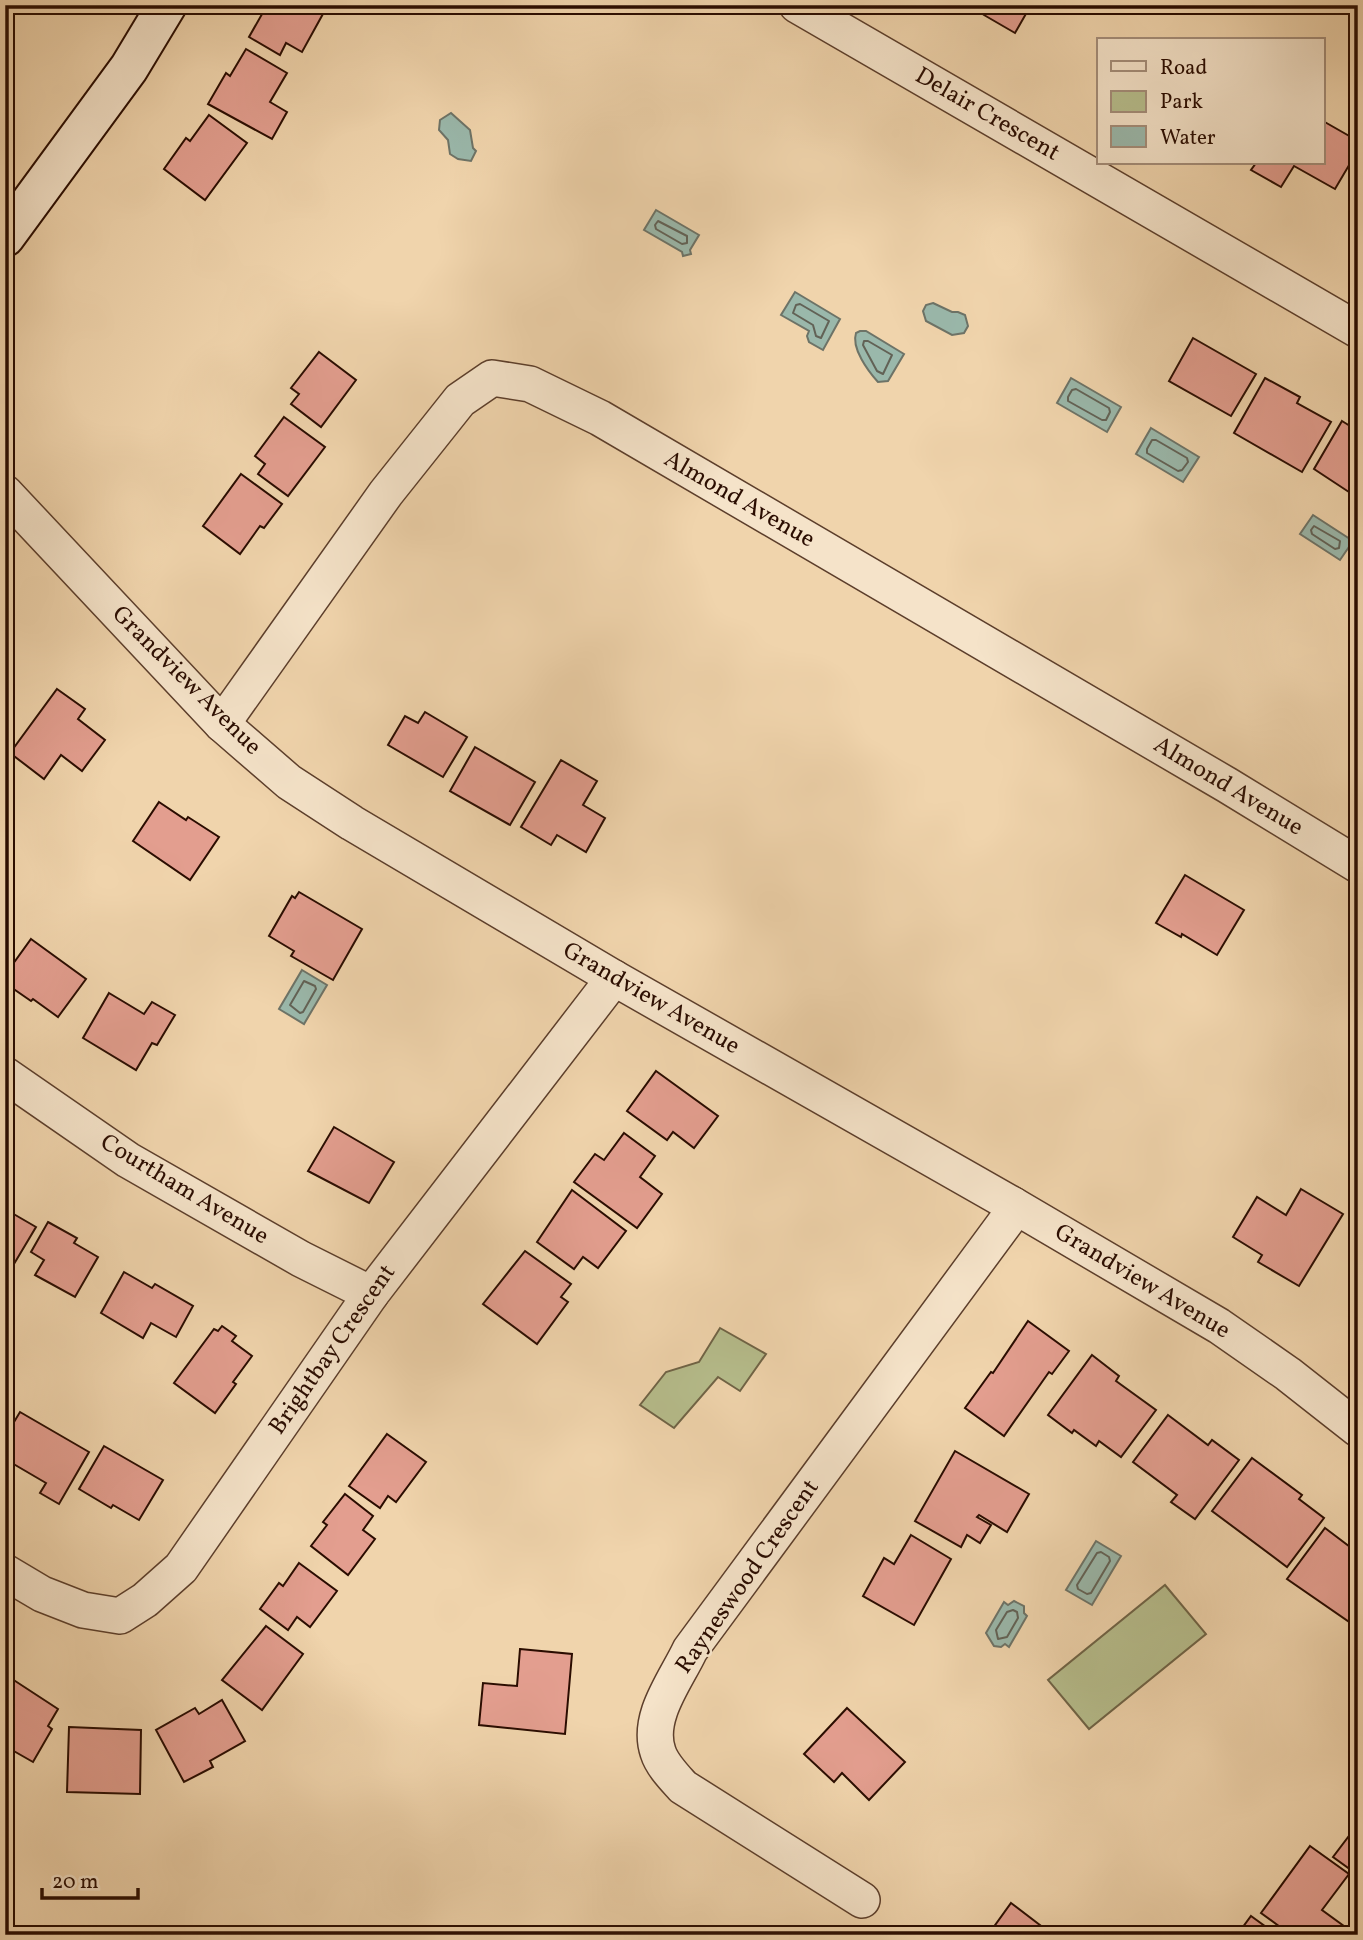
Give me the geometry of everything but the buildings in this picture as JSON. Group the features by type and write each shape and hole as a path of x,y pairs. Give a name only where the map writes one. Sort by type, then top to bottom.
{"street":[{"path":"5,237 129,68 166,5"},
{"name":"Delair Crescent","path":"797,5 1358,330"},
{"name":"Almond Avenue","path":"222,724 386,492 460,400 492,378 530,384 600,418 1227,785 1358,865"},
{"name":"Grandview Avenue","path":"5,493 222,724 289,782 352,823 614,978 1013,1205 1219,1326 1288,1374 1358,1429"},
{"name":"Brightbay Crescent","path":"5,1572 42,1594 83,1610 120,1616 145,1600 181,1568 370,1294 614,978"},
{"name":"Courtham Avenue","path":"5,1075 128,1160 300,1259 370,1294"},
{"name":"Rayneswood Crescent","path":"862,1900 683,1787 670,1773 657,1751 656,1727 664,1700 690,1650 1013,1212 1013,1205"}],"green space":[{"path":"720,1328 766,1354 740,1391 718,1377 674,1428 640,1405 666,1372 699,1362"},
{"path":"1165,1585 1206,1634 1089,1729 1048,1680"}],"water":[{"path":"451,113 470,130 476,151 471,161 458,159 450,154 448,140 439,130 440,120"},
{"path":"656,210 699,235 690,250 691,254 683,256 682,252 644,230"},
{"path":"795,292 840,319 823,350 809,342 809,331 781,315"},
{"path":"933,303 965,315 968,326 964,333 952,335 926,321 923,311 926,305"},
{"path":"866,331 904,354 888,381 878,382 861,359 855,339 856,333"},
{"path":"1071,378 1121,407 1107,432 1057,403"},
{"path":"1151,428 1199,457 1183,482 1136,454"},
{"path":"1313,515 1353,541 1340,560 1300,534"},
{"path":"302,970 327,985 304,1024 279,1009"},
{"path":"1096,1541 1121,1556 1092,1605 1066,1590"},
{"path":"1014,1601 1024,1606 1027,1616 1009,1647 1005,1644 1001,1647 994,1646 986,1633 1004,1602 1008,1605"}]}
